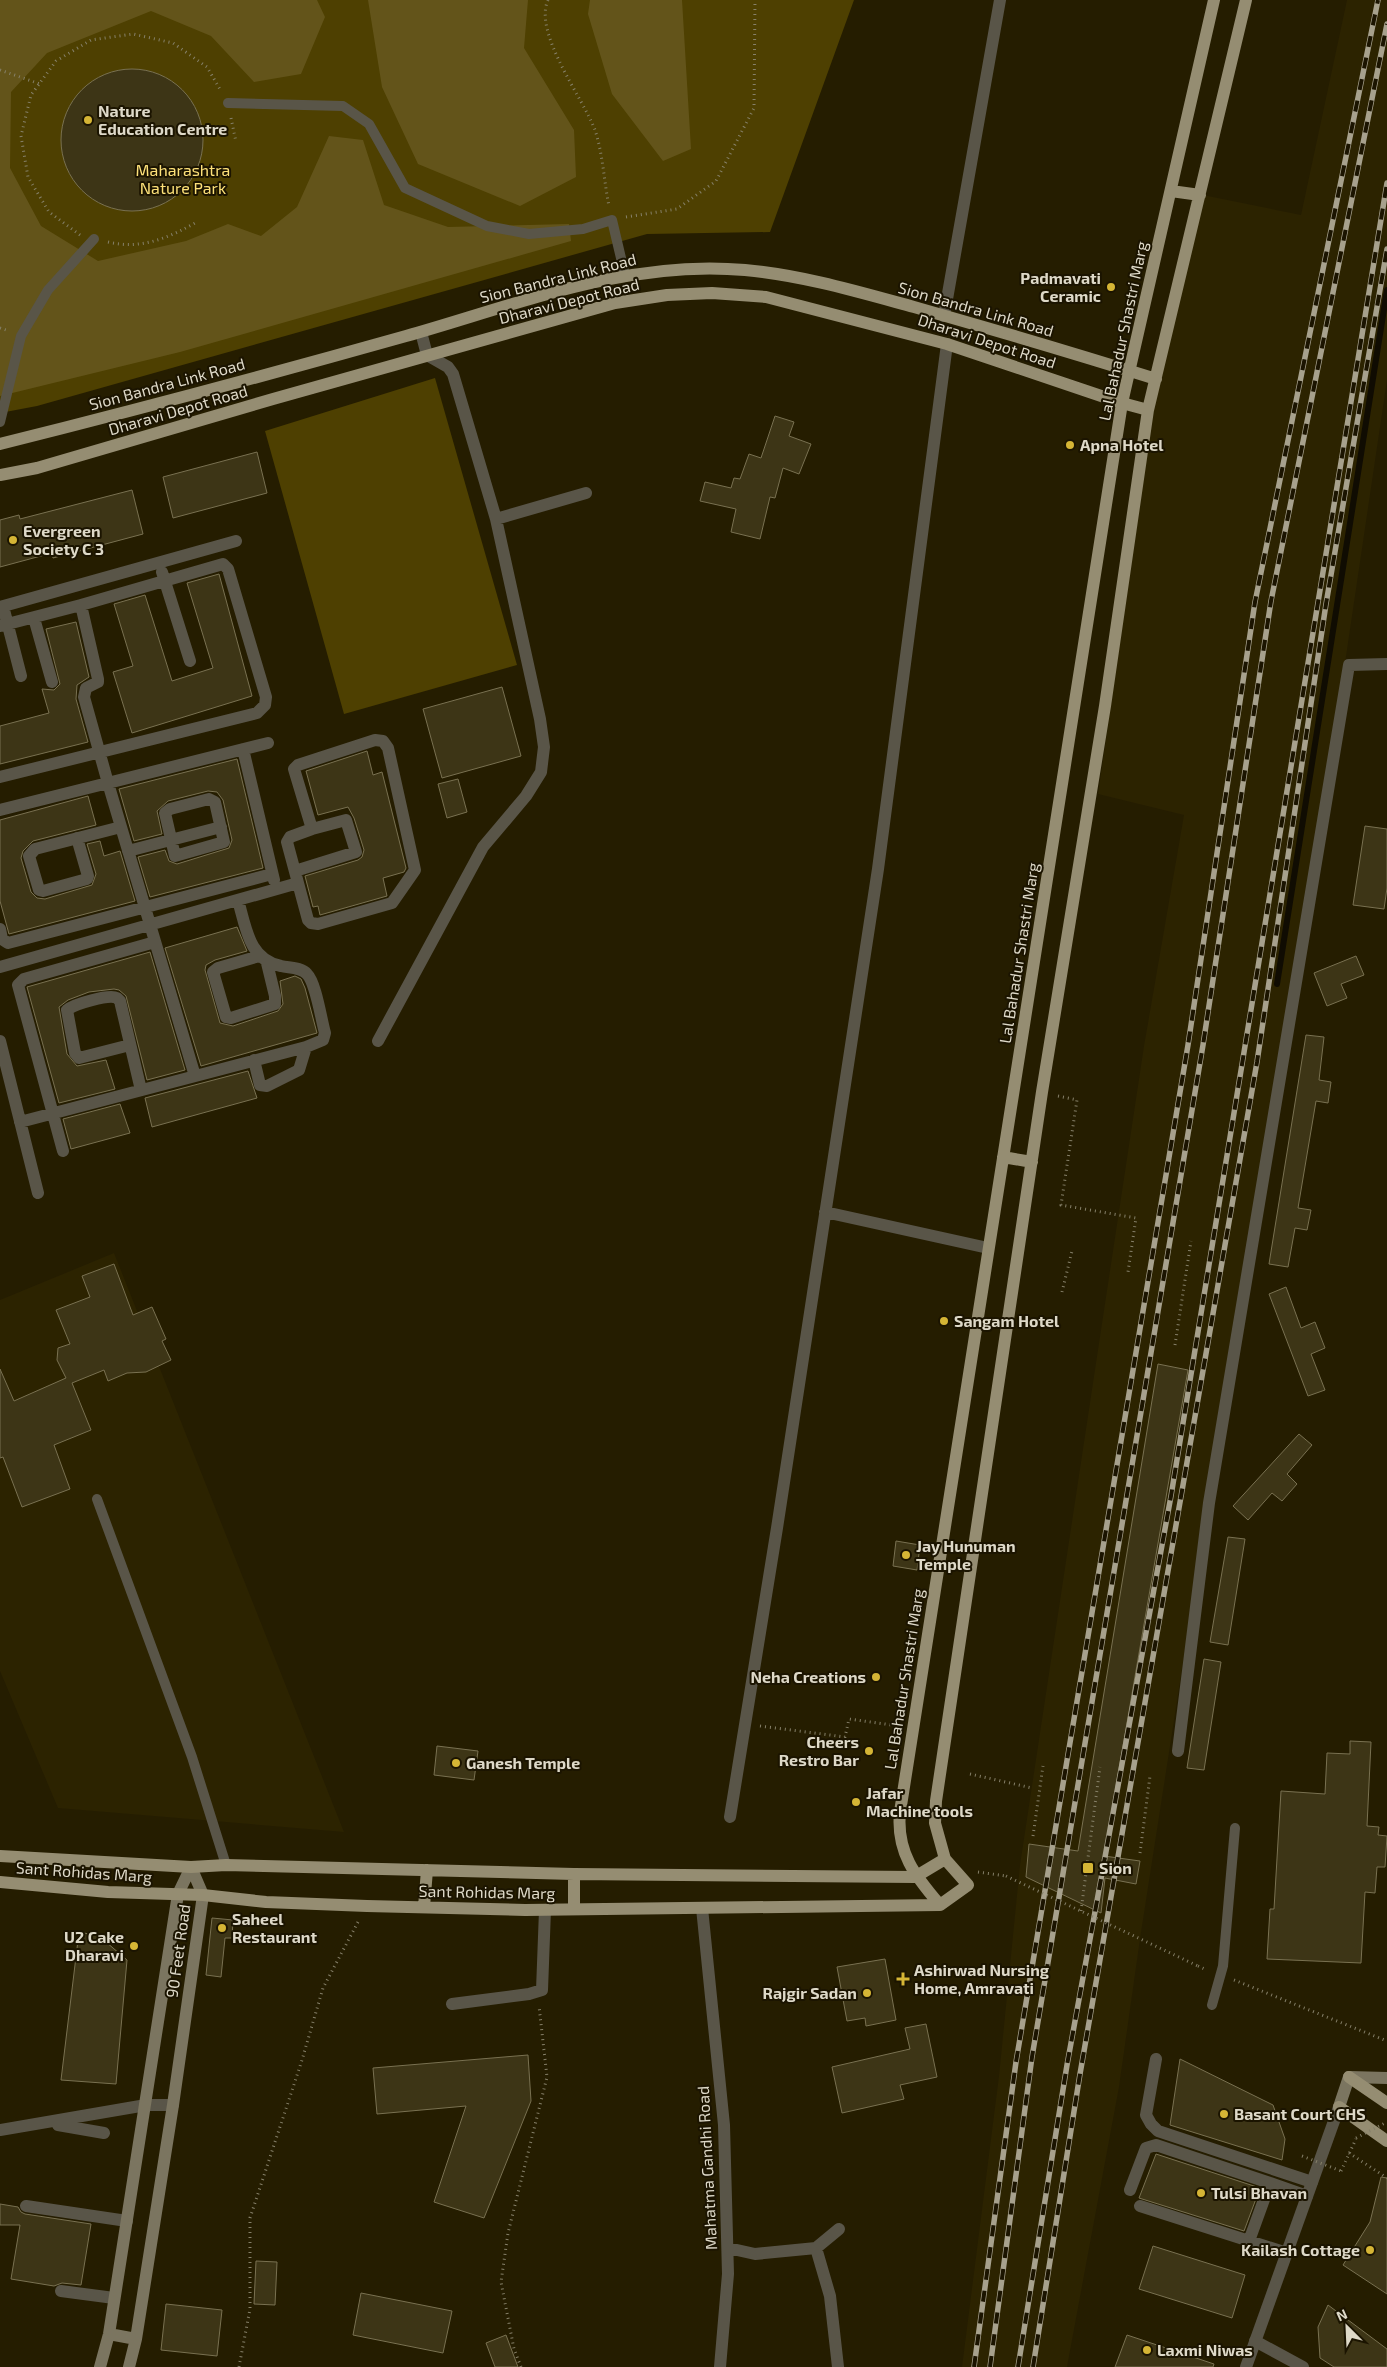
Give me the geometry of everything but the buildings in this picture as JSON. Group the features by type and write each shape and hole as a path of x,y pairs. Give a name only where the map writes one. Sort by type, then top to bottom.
{"main road":[{"name":"Lal Bahadur Shastri Marg","path":"940,1905 915,1877 903,1850 898,1829 1122,403 1214,0"},
{"path":"940,1905 968,1885 945,1859 935,1823 936,1801 1042,1092 1105,706 1148,410 1246,0"},
{"path":"1171,191 1200,195"},
{"name":"Sion Bandra Link Road","path":"0,444 208,391 421,332 529,298 625,275 684,268 745,270 832,285 1156,379"},
{"name":"Dharavi Depot Road","path":"0,475 37,468 427,355 615,303 667,296 712,293 766,297 947,344 1148,410"},
{"path":"1003,1157 1032,1162"},
{"name":"Sant Rohidas Marg","path":"0,1856 191,1867 226,1865 574,1874 915,1877"},
{"path":"915,1877 945,1859"},
{"name":"90 Feet Road","path":"100,2367 109,2334 178,1894 191,1867"},
{"name":"90 Feet Road","path":"129,2367 136,2339 173,2105 203,1895 191,1867"},
{"path":"424,1908 427,1870"},
{"path":"574,1874 574,1910"},
{"name":"Sant Rohidas Marg","path":"0,1882 108,1892 203,1895 266,1902 424,1908 574,1910 940,1905"},
{"path":"1349,2077 1387,2078"},
{"path":"1349,2077 1387,2103"},
{"path":"1349,2077 1339,2107 1387,2141"},
{"path":"109,2334 136,2339"}],"street":[{"path":"944,316 1000,0"},
{"path":"378,1041 483,847 526,796 541,772 544,747 540,719 496,519 453,374 448,367 427,355 421,332"},
{"path":"730,1817 777,1528 878,869 947,344"},
{"path":"496,519 586,493"},
{"path":"21,676 4,625 2,606 236,541"},
{"path":"159,562 190,661"},
{"path":"0,777 258,713 265,705 266,697 226,566 219,564 81,605 4,625"},
{"path":"81,605 98,679 98,682 86,688 84,697 195,1076"},
{"path":"34,618 52,682"},
{"path":"1178,1751 1209,1503 1349,665 1387,664"},
{"path":"0,967 276,889 297,877 356,852 346,820 312,829 288,839 297,877 308,920 311,923 318,924 392,903 414,873 416,866 388,748 383,741 375,740 296,766 294,772 312,829"},
{"path":"0,810 268,743"},
{"path":"243,749 276,889"},
{"path":"213,800 225,839 223,844 177,856 173,853 170,840 165,813 170,809 213,800"},
{"path":"77,838 88,876 86,879 44,891 39,890 29,856 31,851 77,838 121,827"},
{"path":"128,851 221,827"},
{"path":"0,929 2,939 8,943 272,874"},
{"path":"180,899 185,915"},
{"path":"20,1122 306,1047 323,1040 325,1033 311,981 306,973 299,969 263,960 218,968 213,972 226,1017 231,1018 275,1004 276,996 263,960 251,943 238,900"},
{"path":"114,916 124,952"},
{"path":"36,936 47,973"},
{"path":"62,1151 18,985 24,979 155,942"},
{"path":"130,1045 79,1058 75,1054 66,1010 72,1006 114,996 120,1001 141,1090"},
{"path":"0,1041 38,1193"},
{"path":"254,1060 260,1085 267,1086 299,1070 306,1047"},
{"path":"825,1212 988,1248"},
{"name":"Mahatma Gandhi Road","path":"702,1908 724,2125 728,2274 720,2367"},
{"path":"452,2004 537,1992 543,1988 545,1910"},
{"path":"1156,2059 1146,2115 1158,2131 1312,2182"},
{"path":"58,2125 146,2106 173,2105"},
{"path":"1246,2367 1339,2107"},
{"path":"0,2130 75,2122 104,2133"},
{"path":"1130,2190 1146,2148 1156,2145 1307,2196"},
{"path":"1249,2241 1270,2183"},
{"path":"28,2202 127,2217"},
{"path":"1140,2206 1287,2252"},
{"path":"728,2248 755,2254 816,2248 838,2229"},
{"path":"816,2248 830,2296 838,2367"},
{"path":"61,2291 114,2298"},
{"path":"1255,2341 1303,2367"}],"lane":[{"path":"228,103 343,106 369,124 405,188 487,226 529,234 583,229 612,220 625,275"},
{"path":"0,422 21,336 48,290 94,239"},
{"path":"97,1500 192,1757 226,1865"},
{"path":"1212,2006 1223,1966 1235,1828"}],"path":[{"path":"548,0 544,9 550,39 595,131 612,220 677,209 716,181 754,108 754,0"},
{"path":"197,222 164,240 123,246 83,236 49,212 28,177 21,136 31,95 56,62 91,40 133,34 173,43 207,67 228,103 236,142"},
{"path":"0,70 40,84"},
{"path":"1042,1092 1077,1100 1061,1205 1136,1218 1128,1272"},
{"path":"1175,1345 1191,1241"},
{"path":"1062,1292 1072,1251"},
{"path":"744,1724 845,1736 849,1719 892,1725"},
{"path":"1033,1836 1043,1766"},
{"path":"1080,1910 1100,1767"},
{"path":"970,1774 1032,1788"},
{"path":"1140,1853 1150,1776"},
{"path":"1006,1876 1198,1966"},
{"path":"239,2367 250,2309 250,2218 302,2060 323,1988 367,1906"},
{"path":"1252,1987 1387,2041"},
{"path":"522,2367 514,2348 501,2282 508,2233 547,2077 537,1992"},
{"path":"1302,2156 1341,2170 1356,2138 1387,2122"},
{"path":"1349,2153 1387,2178"}],"shaded area":[{"path":"0,0 317,0 325,17 301,74 254,82 211,36 151,11 47,53 11,92 10,168 41,226 98,261 186,241 228,224 261,236 297,207 329,136 363,140 384,205 448,227 569,224 571,241 180,352 0,396"},
{"path":"368,0 528,0 524,48 574,130 576,177 520,206 418,164 382,87"},
{"path":"590,0 682,0 691,149 663,161 612,94 588,14"},
{"path":"1347,0 1387,0 1387,380 1293,1014 1203,1534 1119,2087 1067,2367 962,2367 999,2076 1020,1865 1144,1046 1184,815 1098,794 1154,407 1203,195 1301,215"},
{"path":"114,1253 344,1832 58,1808 0,1671 0,1300"}],"green space":[{"name":"Maharashtra Nature Park","path":"0,0 854,0 770,232 647,234 37,406 0,413"},
{"path":"435,378 517,665 344,714 265,431"}],"waterway":[{"path":"1277,984 1387,290"}],"railway":[{"path":"974,2367 1016,2062 1188,1045 1255,602 1378,0"},
{"path":"990,2367 1032,2057 1203,1045 1271,601 1387,24"},
{"path":"1018,2367 1067,2065 1171,1496 1387,183"},
{"path":"1033,2367 1080,2074 1257,1062 1326,604 1387,249"}],"place":[{"name":"Nature Education Centre","path":"88,120"},
{"name":"Padmavati Ceramic","path":"1111,287"},
{"name":"Apna Hotel","path":"1070,445"},
{"name":"Evergreen Society C 3","path":"13,540"},
{"name":"Sangam Hotel","path":"944,1321"},
{"name":"Jay Hunuman Temple","path":"906,1555"},
{"name":"Neha Creations","path":"876,1677"},
{"name":"Cheers Restro Bar","path":"869,1751"},
{"name":"Ganesh Temple","path":"456,1763"},
{"name":"Jafar Machine tools","path":"856,1802"},
{"name":"Sion","path":"1088,1868"},
{"name":"Saheel Restaurant","path":"222,1928"},
{"name":"U2 Cake Dharavi","path":"134,1946"},
{"name":"Ashirwad Nursing Home, Amravati","path":"903,1979"},
{"name":"Rajgir Sadan","path":"867,1993"},
{"name":"Basant Court CHS","path":"1224,2114"},
{"name":"Tulsi Bhavan","path":"1201,2193"},
{"name":"Kailash Cottage","path":"1370,2250"},
{"name":"Laxmi Niwas","path":"1147,2350"}]}
